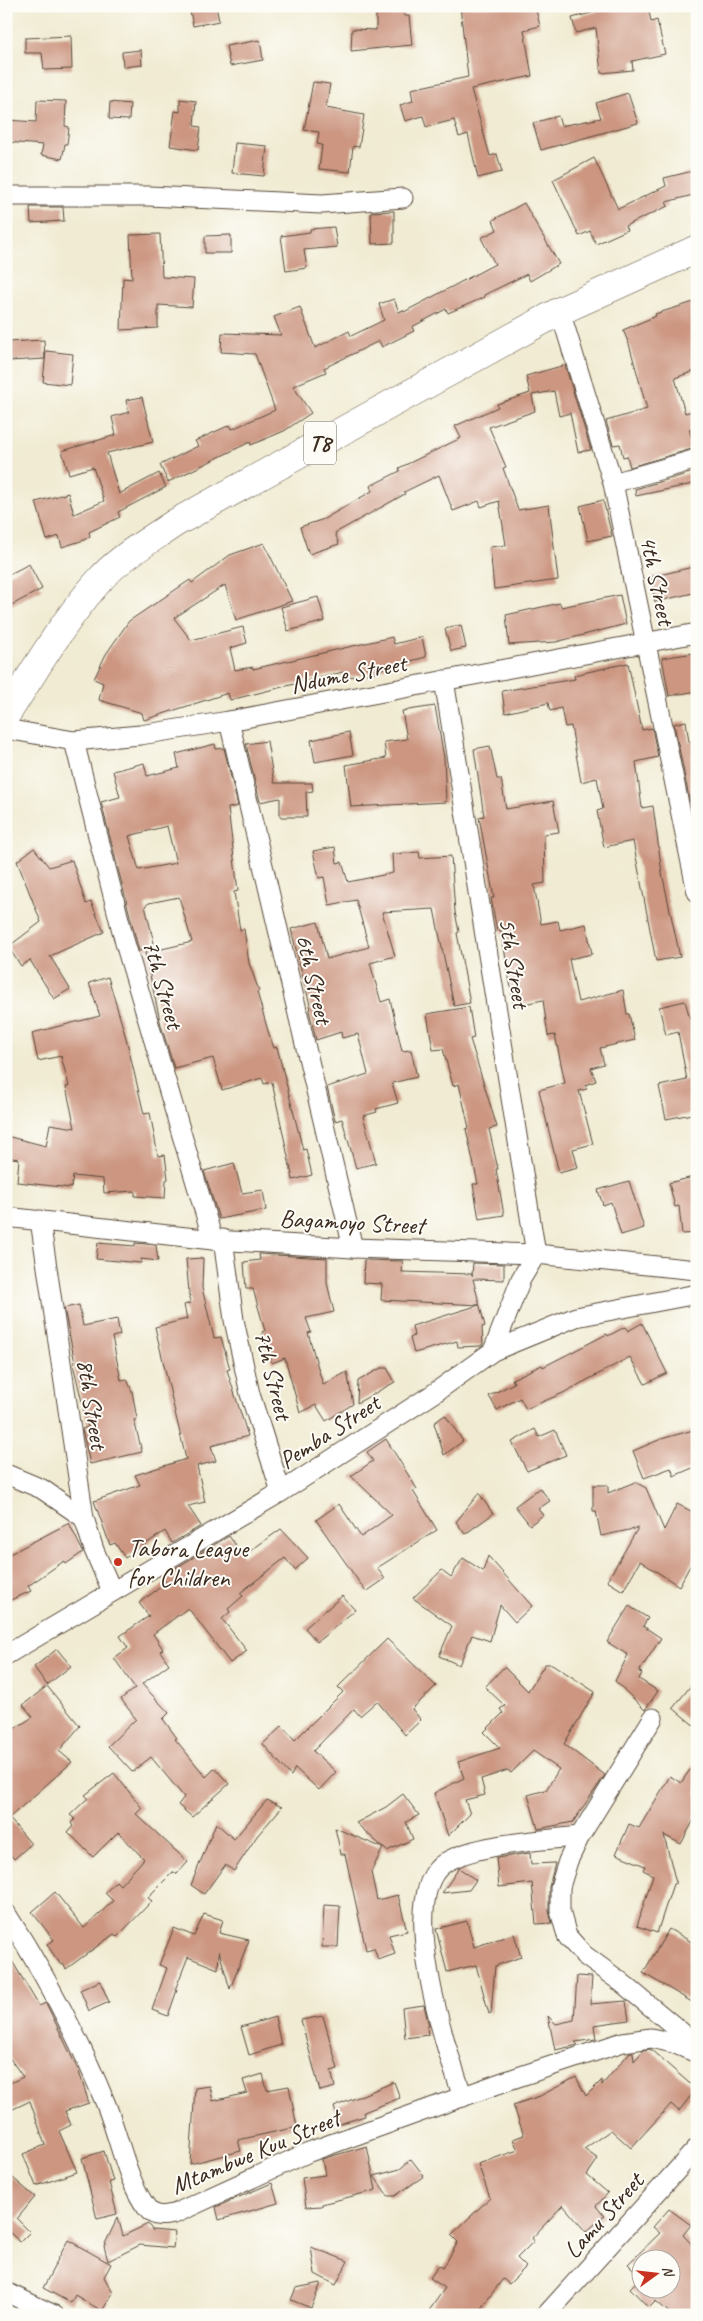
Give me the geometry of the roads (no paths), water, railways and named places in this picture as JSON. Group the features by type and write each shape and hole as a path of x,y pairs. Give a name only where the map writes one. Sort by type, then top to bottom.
{"highway":[{"name":"T8","path":"6,714 74,611 98,582 126,556 175,523 560,311 697,249"}],"street":[{"path":"6,196 148,196 322,204 403,198"},
{"name":"4th Street","path":"560,311 613,483 696,888"},
{"path":"613,483 697,459"},
{"name":"Ndume Street","path":"6,728 74,741 140,735 229,721 697,634"},
{"name":"5th Street","path":"444,680 536,1254"},
{"name":"6th Street","path":"229,721 353,1248"},
{"name":"7th Street","path":"74,741 125,943 218,1239 250,1394 281,1492"},
{"name":"Bagamoyo Street","path":"6,1217 218,1239 353,1248 536,1254 697,1270"},
{"name":"8th Street","path":"40,1220 84,1518 94,1550 112,1591"},
{"path":"493,1351 521,1279 536,1254"},
{"name":"Pemba Street","path":"6,1656 112,1591 281,1492 433,1394 493,1351 576,1317 697,1294"},
{"path":"6,1474 42,1489 84,1518"},
{"path":"653,1718 580,1836 568,1861 560,1887 560,1911 568,1936 584,1956 621,1982 697,2045"},
{"path":"463,2097 444,2044 430,1976 423,1919 428,1882 444,1862 468,1852 580,1836"},
{"name":"Mtambwe Kuu Street","path":"6,1913 35,1959 70,2024 112,2118 136,2188 152,2214 161,2216 174,2214 309,2152 623,2042 651,2038 697,2053"},
{"name":"Lamu Street","path":"546,2315 697,2148"},
{"path":"6,2292 54,2315"}],"place":[{"name":"Tabora League for Children","path":"118,1562"}]}
